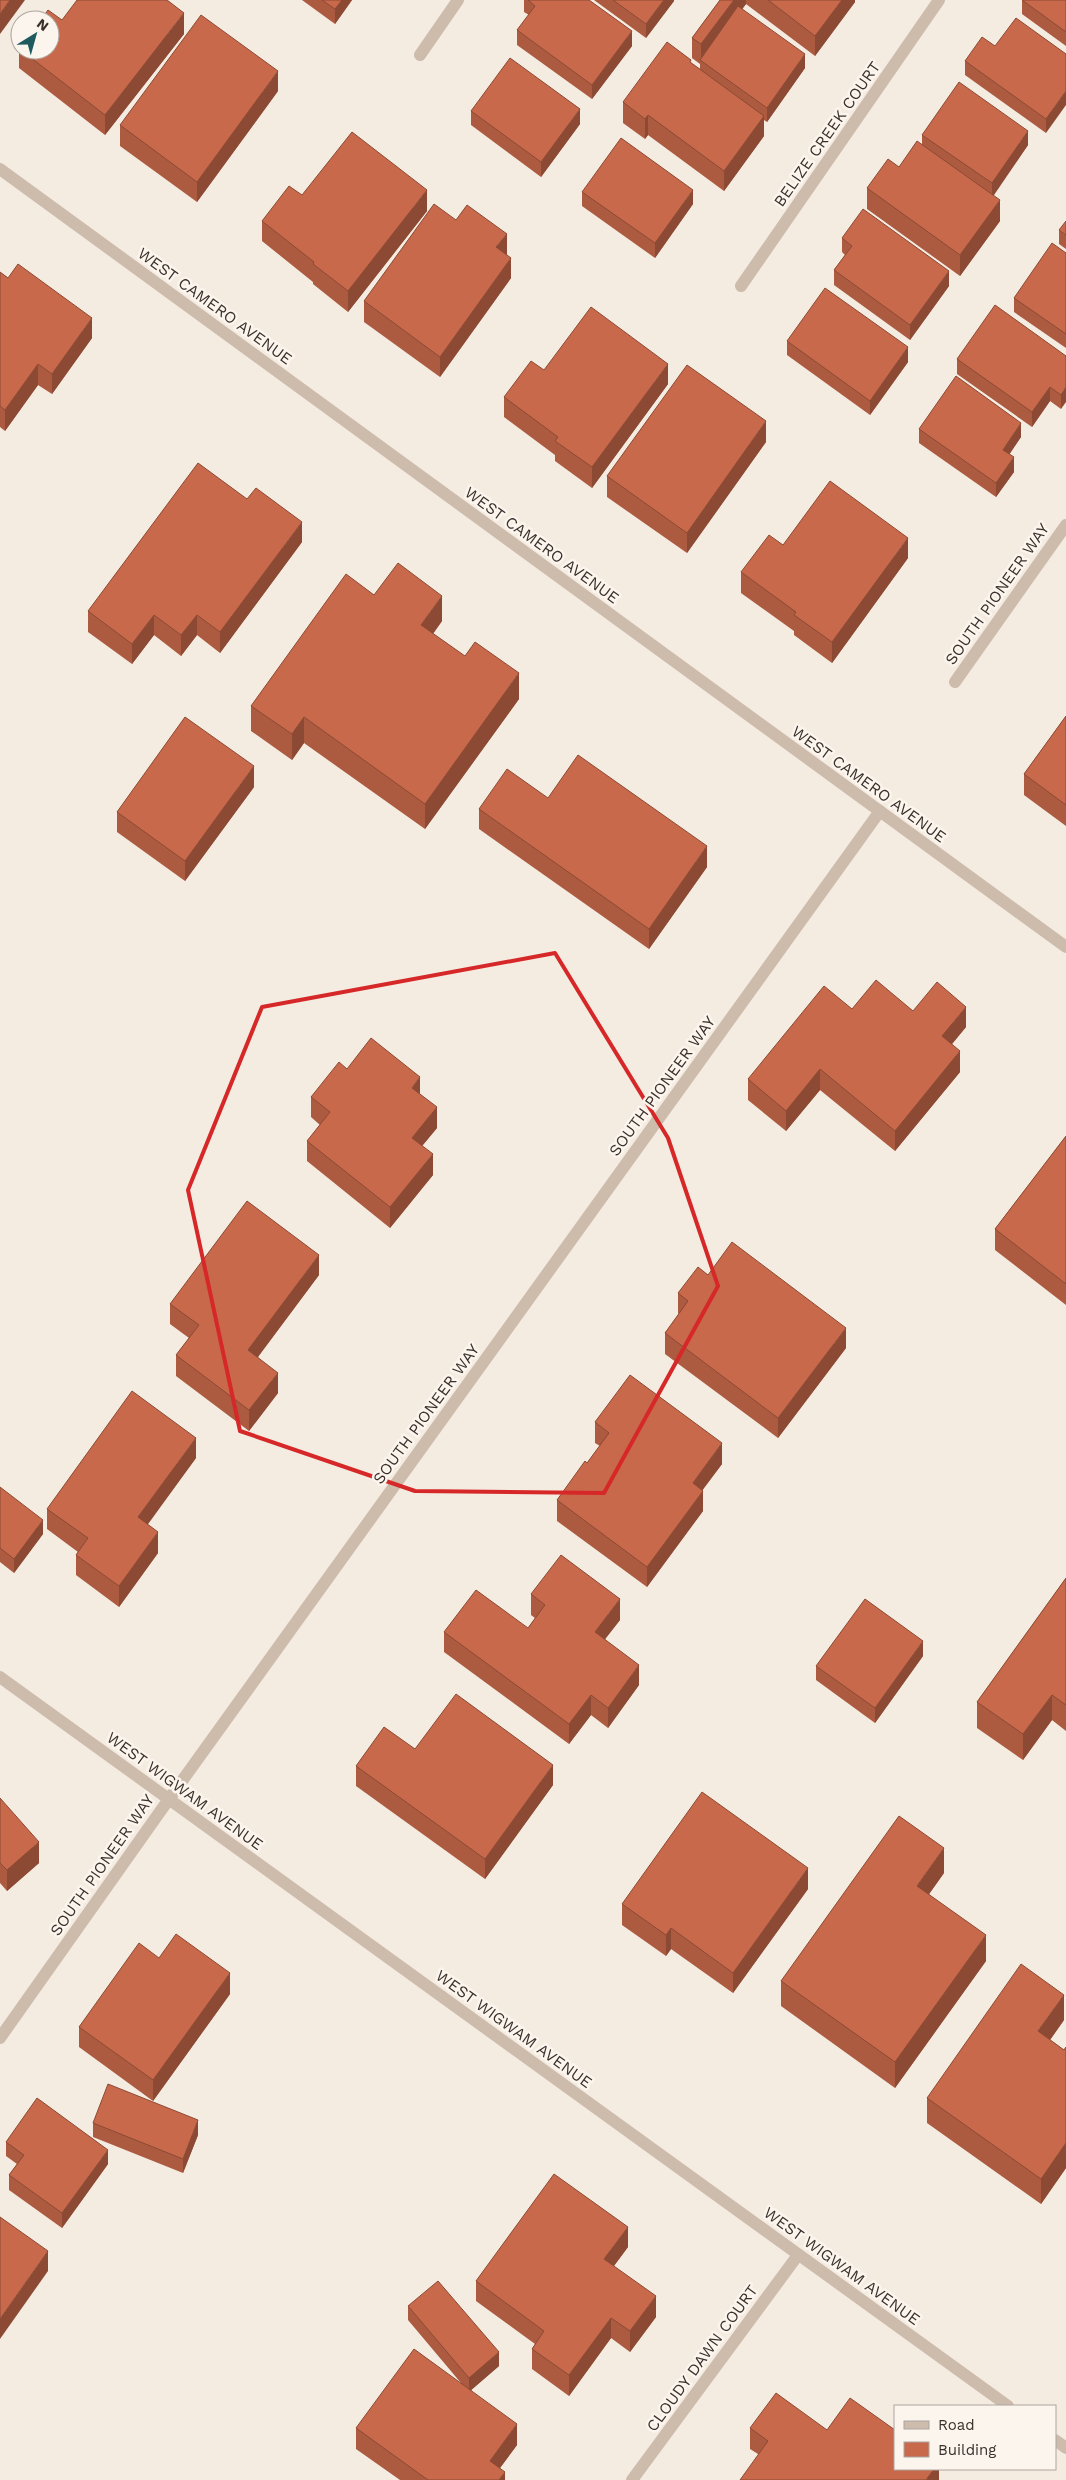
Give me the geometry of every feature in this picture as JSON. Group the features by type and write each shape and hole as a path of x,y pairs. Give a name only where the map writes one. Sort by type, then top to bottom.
{"street":[{"path":"420,55 458,0"},
{"name":"BELIZE CREEK COURT","path":"741,286 939,0"},
{"name":"WEST CAMERO AVENUE","path":"0,169 1066,947"},
{"name":"SOUTH PIONEER WAY","path":"954,682 1066,525"},
{"name":"SOUTH PIONEER WAY","path":"0,2038 169,1799 880,812"},
{"name":"WEST WIGWAM AVENUE","path":"0,1678 1007,2405"},
{"name":"CLOUDY DAWN COURT","path":"632,2480 798,2254"}],"highlighted area":[{"path":"555,953 668,1138 718,1286 604,1493 415,1491 240,1431 188,1190 262,1007"}],"building":[{"path":"0,0 10,0 0,14"},
{"path":"77,0 167,0 184,13 105,115 34,60 60,60 60,19 62,20"},
{"path":"322,0 342,0 335,9"},
{"path":"528,0 589,0 632,31 592,85 517,30 535,6"},
{"path":"613,0 664,0 646,24"},
{"path":"720,0 734,0 701,44 692,38"},
{"path":"768,0 842,0 815,36"},
{"path":"1022,0 1066,0 1066,32"},
{"path":"738,6 805,54 767,108 700,60"},
{"path":"201,15 278,71 197,182 120,125"},
{"path":"1016,18 1066,54 1066,91 1046,119 965,61 982,37 995,46"},
{"path":"667,42 691,60 690,62 764,116 724,171 648,115 645,119 623,102"},
{"path":"510,58 580,109 541,162 471,111"},
{"path":"959,82 1028,131 992,183 922,135"},
{"path":"352,132 427,190 348,291 262,221 289,186 302,195"},
{"path":"621,138 693,190 655,243 582,192"},
{"path":"917,141 1000,200 960,255 867,188 888,159 899,167"},
{"path":"434,204 456,220 467,205 507,234 496,247 511,258 440,357 364,301"},
{"path":"863,209 949,271 910,325 834,270 852,246 842,238"},
{"path":"1066,221 1066,235 1059,230"},
{"path":"1052,243 1066,253 1066,334 1014,298"},
{"path":"18,264 92,318 52,374 38,364 5,410 0,406 0,272 8,278"},
{"path":"825,288 908,347 870,401 787,341"},
{"path":"995,305 1066,356 1066,387 1061,395 1050,387 1032,412 957,359"},
{"path":"591,307 668,364 592,467 555,441 558,437 504,397 531,361 544,370"},
{"path":"687,365 766,421 687,533 607,476"},
{"path":"956,376 1021,423 1003,450 1014,457 996,483 919,429"},
{"path":"198,463 247,499 256,488 302,522 220,632 197,615 181,635 154,615 132,644 88,611"},
{"path":"830,481 908,538 832,642 794,615 796,612 741,572 769,535 783,545"},
{"path":"398,563 442,596 421,625 465,656 475,642 519,673 425,804 304,717 292,734 251,706 346,574 374,595"},
{"path":"1066,716 1066,805 1024,774"},
{"path":"185,717 254,766 185,861 117,812"},
{"path":"578,755 707,846 649,929 479,809 507,769 548,798"},
{"path":"876,980 913,1011 937,982 966,1007 942,1036 960,1051 895,1131 820,1069 786,1111 748,1079 824,986 852,1009"},
{"path":"371,1038 420,1077 412,1088 437,1107 412,1138 433,1154 390,1207 307,1141 330,1112 311,1097 339,1062 347,1069"},
{"path":"1066,1136 1066,1284 995,1229"},
{"path":"247,1201 319,1255 248,1350 278,1373 249,1410 176,1355 199,1325 170,1304"},
{"path":"732,1242 846,1328 778,1418 665,1333 688,1301 678,1293 698,1267 708,1275"},
{"path":"630,1375 722,1443 693,1483 703,1491 647,1567 557,1500 585,1461 587,1463 609,1433 595,1422"},
{"path":"132,1391 196,1438 138,1517 158,1532 119,1586 76,1555 88,1538 47,1509"},
{"path":"0,1487 43,1520 14,1559 0,1548"},
{"path":"561,1555 620,1599 595,1632 639,1665 608,1708 591,1695 569,1724 444,1632 476,1590 528,1628 545,1605 531,1594"},
{"path":"1066,1578 1066,1705 1052,1695 1023,1734 977,1702"},
{"path":"865,1599 923,1641 875,1708 816,1666"},
{"path":"456,1694 553,1765 485,1859 356,1766 384,1727 415,1749"},
{"path":"702,1792 808,1868 733,1973 671,1928 666,1935 622,1904"},
{"path":"0,1798 39,1842 7,1870 0,1863"},
{"path":"899,1816 944,1848 917,1886 986,1935 895,2062 781,1981"},
{"path":"176,1934 230,1973 153,2080 79,2027 139,1943 159,1958"},
{"path":"1021,1964 1064,1995 1038,2031 1064,2050 1066,2047 1066,2143 1041,2179 927,2098"},
{"path":"108,2084 198,2120 183,2159 93,2123"},
{"path":"37,2098 108,2150 62,2213 9,2175 24,2155 6,2142"},
{"path":"554,2174 628,2227 604,2259 656,2296 630,2331 611,2318 569,2375 532,2349 544,2331 476,2281"},
{"path":"0,2217 48,2251 0,2319"},
{"path":"438,2281 499,2352 469,2378 408,2306"},
{"path":"414,2349 517,2424 490,2461 505,2472 499,2480 428,2480 356,2428"},
{"path":"776,2393 827,2430 850,2398 894,2429 894,2470 933,2470 926,2480 740,2480 768,2441 750,2428"}]}
